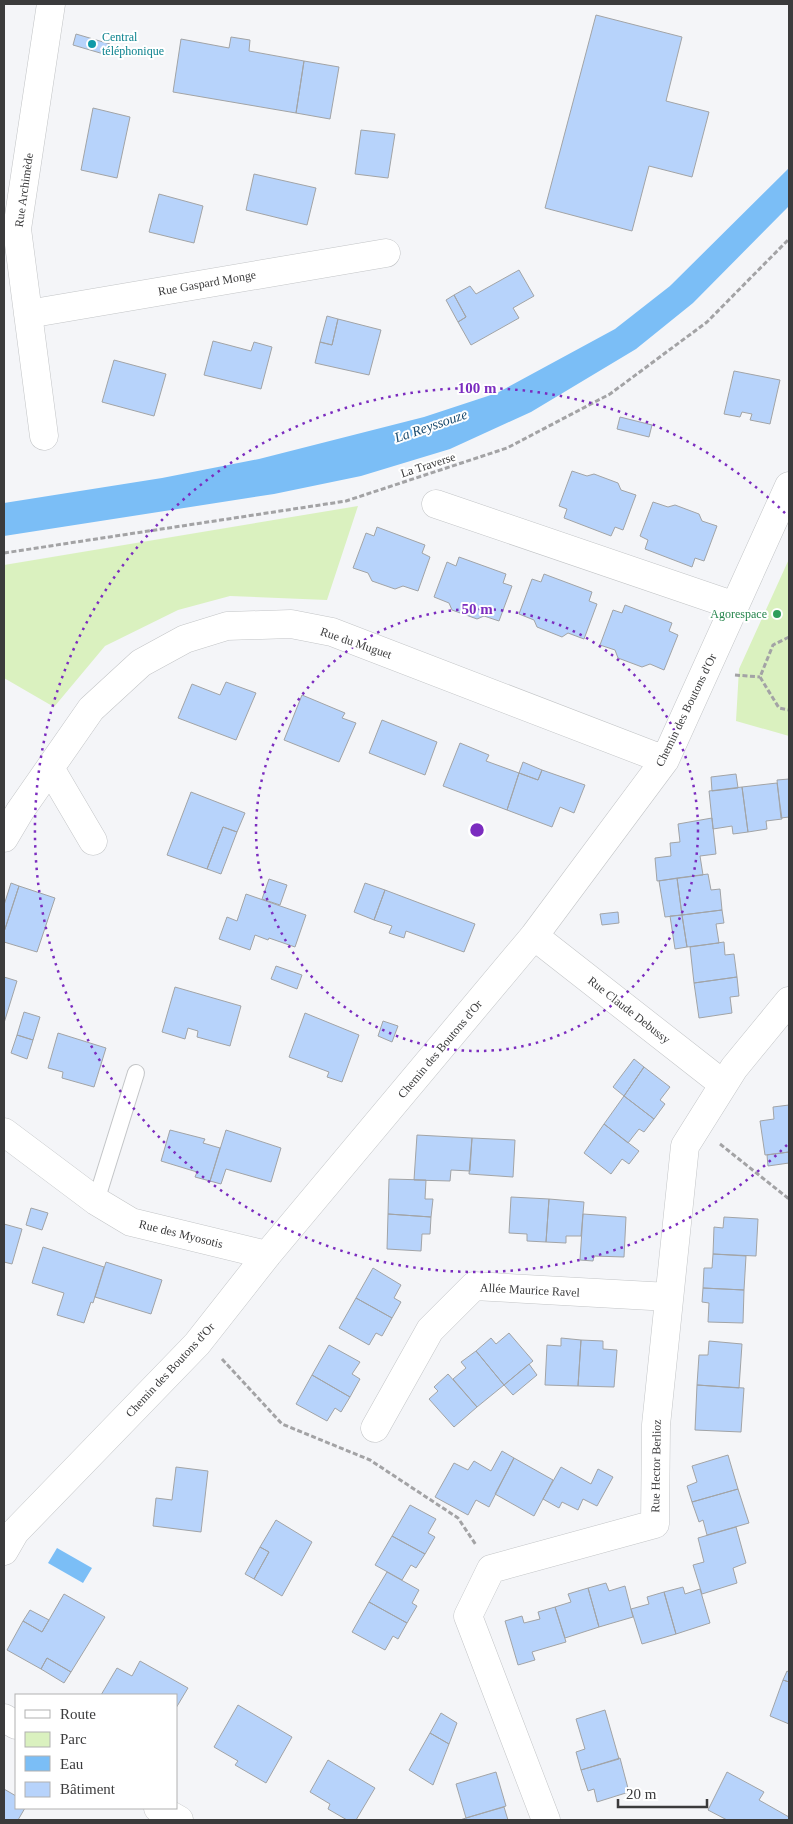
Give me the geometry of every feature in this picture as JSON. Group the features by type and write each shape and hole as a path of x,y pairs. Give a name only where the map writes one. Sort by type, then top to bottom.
{"street":[{"name":"Rue Archimède","path":"44,436 28,314 10,230 51,4"},
{"name":"Rue Gaspard Monge","path":"28,314 386,252"},
{"name":"Chemin des Boutons d'Or","path":"4,1552 15,1532 202,1338 267,1255 534,936 665,760 789,486"},
{"path":"436,504 735,606"},
{"name":"Rue du Muguet","path":"4,838 20,811 91,709 141,663 185,639 227,626 291,624 332,632 665,760"},
{"path":"50,768 93,841"},
{"name":"Rue Claude Debussy","path":"534,936 724,1084"},
{"name":"Rue Hector Berlioz","path":"491,1569 655,1524 656,1425 685,1146 734,1068 789,1001"},
{"name":"Rue des Myosotis","path":"4,1132 96,1201 131,1222 267,1255"},
{"name":"Allée Maurice Ravel","path":"375,1428 430,1330 474,1286 669,1298"},
{"path":"491,1569 468,1616 546,1820"},
{"path":"4,1718 15,1724"},
{"path":"160,1809 179,1820"}],"lane":[{"path":"96,1201 136,1073"}],"path":[{"name":"La Traverse","path":"4,553 346,501 507,448 610,394 699,327 789,238"},
{"path":"789,637 773,645 760,676 779,708 789,710"},
{"path":"698,1126 789,1199"},
{"path":"202,1338 282,1424 370,1460 458,1518 491,1569"}],"green space":[{"path":"358,506 327,600 230,596 178,610 105,646 54,707 4,678 4,565"},
{"name":"Agorespace","path":"789,559 789,736 736,721 739,669"}],"water":[{"name":"La Reyssouze","path":"789,168 789,206 693,303 636,349 531,412 450,449 361,476 274,494 4,536 4,503 162,478 259,459 424,417 497,393 615,329 670,286"},
{"path":"57,1548 92,1568 83,1583 48,1563"}],"building":[{"path":"596,15 682,37 666,101 709,112 692,177 649,166 632,231 545,208"},
{"name":"Central téléphonique","path":"76,34 110,44 107,55 73,45"},
{"path":"231,37 250,40 249,51 304,61 296,113 173,92 181,39 229,48"},
{"path":"304,61 339,67 330,119 296,113"},
{"path":"93,108 130,117 117,178 81,170"},
{"path":"361,130 395,134 388,178 355,174"},
{"path":"254,174 316,188 307,225 246,210"},
{"path":"159,194 203,206 194,243 149,232"},
{"path":"519,270 534,296 513,308 519,318 471,345 458,322 466,317 454,295 470,286 476,294"},
{"path":"454,295 466,317 458,322 446,300"},
{"path":"327,316 338,319 332,345 320,342"},
{"path":"338,319 381,330 369,375 315,363 320,342 332,345"},
{"path":"213,341 251,351 254,342 272,347 261,389 204,375"},
{"path":"114,360 166,374 154,416 102,402"},
{"path":"734,371 780,380 770,424 750,420 752,414 742,412 740,417 724,414"},
{"path":"620,417 652,425 649,437 617,429"},
{"path":"572,471 587,476 594,474 618,483 621,490 636,495 623,530 615,527 611,536 564,518 567,509 559,506"},
{"path":"653,502 668,507 675,505 699,514 702,521 717,526 704,561 695,558 692,567 645,549 648,540 640,536"},
{"path":"377,527 425,545 422,553 430,557 418,591 403,586 395,589 372,581 368,573 353,568 366,533 374,536"},
{"path":"459,557 506,574 503,583 512,586 499,621 484,616 477,619 452,610 449,603 434,597 447,562 456,566"},
{"path":"544,574 592,592 589,601 597,604 584,639 568,633 562,637 537,627 534,620 519,614 532,579 541,582"},
{"path":"625,605 672,623 669,631 678,635 664,670 650,664 642,667 618,658 615,650 600,645 613,610 622,613"},
{"path":"226,682 256,693 236,740 178,718 192,684 220,695"},
{"path":"302,695 345,713 342,718 356,723 339,762 284,740"},
{"path":"382,720 437,742 425,775 369,753"},
{"path":"460,743 489,755 486,761 519,773 507,810 443,786"},
{"path":"523,762 542,770 538,780 519,773"},
{"path":"542,770 585,785 574,813 560,807 552,827 507,810 519,773 538,780"},
{"path":"736,774 738,788 712,791 711,777"},
{"path":"789,779 789,817 781,818 777,780"},
{"path":"777,783 782,819 766,821 767,829 748,832 742,787"},
{"path":"742,787 748,832 733,834 732,826 713,829 709,791"},
{"path":"191,792 245,813 237,832 223,827 207,869 167,855"},
{"path":"712,818 716,854 700,856 703,875 657,881 655,858 671,856 670,843 680,842 678,824"},
{"path":"223,827 237,832 221,874 207,869"},
{"path":"708,874 711,890 720,889 722,910 682,915 677,878"},
{"path":"677,878 682,915 665,917 659,881"},
{"path":"269,879 287,885 280,905 262,899"},
{"path":"11,883 19,886 4,932 4,905"},
{"path":"365,883 385,890 374,920 354,912"},
{"path":"19,886 55,898 37,952 4,942 4,932"},
{"path":"385,890 475,924 464,952 406,931 404,938 389,933 392,926 374,920"},
{"path":"246,894 306,915 295,947 255,935 250,950 219,939 227,917 237,921"},
{"path":"722,910 724,923 716,924 719,943 687,947 682,915"},
{"path":"618,912 619,923 602,925 600,914"},
{"path":"682,915 687,947 675,949 670,916"},
{"path":"724,942 725,955 734,954 737,977 694,983 690,947"},
{"path":"276,966 302,975 297,989 271,979"},
{"path":"4,977 17,981 4,1023"},
{"path":"737,977 739,996 730,997 732,1013 699,1018 694,983"},
{"path":"175,987 241,1006 230,1046 197,1037 198,1031 188,1028 185,1039 162,1032"},
{"path":"24,1012 40,1017 33,1040 17,1035"},
{"path":"305,1013 359,1035 342,1082 327,1077 329,1072 289,1057"},
{"path":"383,1021 398,1026 392,1042 378,1036"},
{"path":"58,1033 106,1048 94,1087 62,1078 63,1072 48,1068"},
{"path":"17,1035 33,1040 27,1059 11,1053"},
{"path":"634,1059 644,1067 624,1096 613,1087"},
{"path":"644,1067 670,1087 660,1100 665,1104 654,1119 624,1096"},
{"path":"624,1096 654,1119 644,1132 639,1129 628,1143 604,1124"},
{"path":"789,1105 789,1152 765,1155 760,1121 774,1119 773,1107"},
{"path":"604,1124 639,1151 629,1164 622,1159 611,1174 584,1153"},
{"path":"170,1130 205,1139 203,1143 220,1148 210,1181 195,1177 197,1172 161,1161"},
{"path":"226,1130 281,1148 271,1182 226,1169 221,1184 210,1181"},
{"path":"417,1135 472,1138 470,1171 451,1170 450,1181 414,1180"},
{"path":"472,1138 515,1140 513,1177 469,1174"},
{"path":"789,1152 789,1163 768,1166 767,1155"},
{"path":"389,1179 426,1180 425,1199 433,1199 431,1217 388,1214"},
{"path":"511,1197 549,1199 546,1242 527,1241 527,1234 509,1233"},
{"path":"549,1199 584,1202 581,1236 566,1236 566,1243 546,1242"},
{"path":"31,1208 48,1213 42,1230 26,1225"},
{"path":"388,1214 431,1217 430,1234 422,1234 421,1251 387,1249"},
{"path":"583,1214 626,1217 624,1257 594,1256 593,1261 580,1260"},
{"path":"724,1217 758,1219 756,1256 713,1254 714,1227 723,1228"},
{"path":"4,1224 22,1229 12,1264 4,1262"},
{"path":"43,1247 104,1267 93,1303 91,1302 84,1323 57,1315 64,1293 32,1283"},
{"path":"713,1254 746,1256 744,1290 703,1288 704,1268 712,1268"},
{"path":"106,1262 162,1280 151,1314 95,1297"},
{"path":"373,1268 401,1285 394,1298 401,1302 392,1318 356,1298"},
{"path":"703,1288 744,1290 743,1323 708,1322 709,1303 702,1302"},
{"path":"356,1298 392,1318 382,1336 376,1333 369,1345 339,1328"},
{"path":"509,1333 533,1361 504,1385 476,1351 491,1338 496,1344"},
{"path":"561,1338 581,1340 578,1386 545,1385 547,1345 561,1346"},
{"path":"581,1340 603,1341 603,1349 617,1350 614,1387 578,1386"},
{"path":"709,1341 742,1344 739,1388 697,1385 699,1355 708,1355"},
{"path":"329,1345 360,1362 352,1374 360,1379 350,1397 312,1375"},
{"path":"476,1351 504,1385 477,1407 453,1379 466,1368 461,1362"},
{"path":"529,1364 537,1375 513,1395 504,1385"},
{"path":"448,1374 477,1407 454,1427 429,1399 438,1391 434,1387"},
{"path":"312,1375 350,1397 341,1412 335,1408 327,1421 296,1404"},
{"path":"697,1385 744,1388 741,1432 695,1430"},
{"path":"502,1451 514,1458 489,1507 476,1500 468,1515 435,1497 454,1463 468,1470 474,1461 491,1471"},
{"path":"728,1455 738,1489 692,1502 687,1486 697,1482 692,1466"},
{"path":"514,1458 553,1480 534,1516 495,1494"},
{"path":"176,1467 208,1471 201,1532 153,1526 156,1498 172,1500"},
{"path":"561,1467 591,1484 598,1469 613,1477 597,1506 583,1499 578,1510 562,1502 559,1508 543,1499"},
{"path":"738,1489 749,1523 707,1535 703,1520 699,1522 692,1502"},
{"path":"410,1505 436,1519 428,1533 435,1537 425,1554 392,1536"},
{"path":"276,1520 312,1542 282,1596 254,1579 269,1552 260,1547"},
{"path":"736,1527 746,1563 733,1568 737,1583 702,1594 693,1565 704,1562 698,1538"},
{"path":"392,1536 425,1554 416,1568 411,1565 402,1580 375,1565"},
{"path":"260,1547 269,1552 254,1579 245,1574"},
{"path":"387,1572 419,1590 412,1603 417,1606 407,1623 369,1602"},
{"path":"606,1583 609,1591 625,1586 633,1617 599,1627 588,1588"},
{"path":"683,1587 685,1594 700,1589 710,1623 676,1634 664,1592"},
{"path":"588,1588 599,1627 565,1638 555,1607 571,1602 568,1594"},
{"path":"664,1592 676,1634 642,1644 631,1609 649,1604 647,1597"},
{"path":"64,1594 105,1617 71,1672 47,1658 41,1669 7,1650 23,1621 42,1632"},
{"path":"369,1602 407,1623 398,1639 393,1636 385,1650 352,1632"},
{"path":"555,1607 566,1642 532,1652 535,1660 518,1665 505,1621 522,1616 524,1623 540,1619 538,1612"},
{"path":"30,1610 49,1620 42,1632 23,1621"},
{"path":"47,1658 71,1672 64,1683 41,1669"},
{"path":"140,1661 188,1688 178,1705 178,1694 102,1694 117,1668 132,1676"},
{"path":"787,1671 789,1672 789,1682 783,1680"},
{"path":"783,1680 789,1682 789,1724 770,1716"},
{"path":"238,1705 292,1737 266,1783 235,1765 238,1761 214,1747"},
{"path":"605,1710 619,1759 581,1770 576,1752 585,1749 576,1719"},
{"path":"441,1713 457,1723 449,1744 430,1733"},
{"path":"430,1733 449,1744 433,1785 409,1770"},
{"path":"620,1758 629,1792 597,1802 594,1789 588,1791 581,1770"},
{"path":"328,1760 375,1788 356,1820 347,1820 328,1809 330,1804 310,1792"},
{"path":"496,1772 506,1806 466,1818 456,1784"},
{"path":"727,1772 764,1792 759,1800 789,1817 789,1820 727,1820 708,1810"},
{"path":"4,1789 15,1795 15,1809 24,1809 18,1820 4,1820"},
{"path":"504,1807 508,1820 460,1820 466,1818"}],"place":[{"name":"Central téléphonique","path":"92,44"},
{"name":"Agorespace","path":"777,614"}]}
